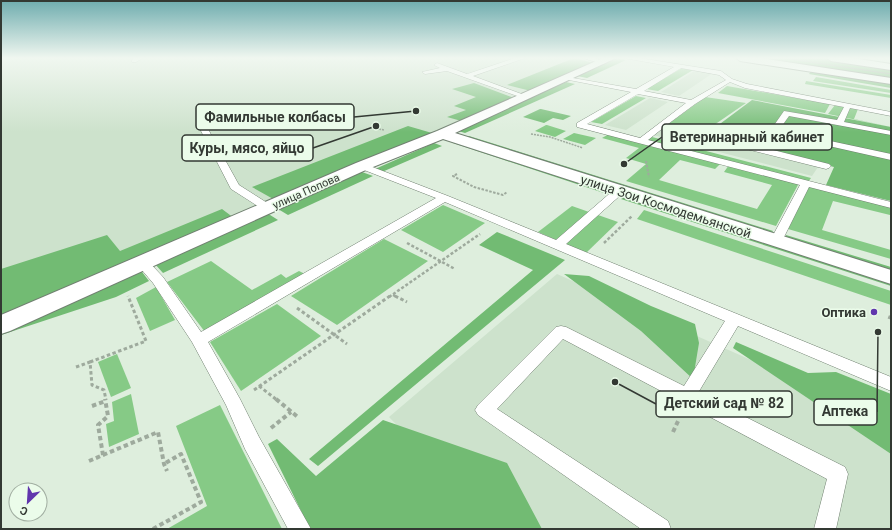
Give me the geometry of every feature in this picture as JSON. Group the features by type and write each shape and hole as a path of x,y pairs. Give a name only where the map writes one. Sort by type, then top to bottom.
{"street":[{"name":"улица Попова","path":"1,325 362,166 442,134 558,83"},
{"name":"улица Зои Космодемьянской","path":"442,134 616,194 776,241 891,277"}],"lane":[{"path":"486,83 525,97"},
{"path":"592,83 692,102"},
{"path":"653,83 580,125 891,205"},
{"path":"643,140 692,102 725,83"},
{"path":"737,83 745,86 891,114"},
{"path":"839,123 848,106"},
{"path":"891,134 788,113 774,131 891,157"},
{"path":"661,125 826,166"},
{"path":"204,129 235,187 268,208"},
{"path":"362,166 444,198 891,384"},
{"path":"776,241 805,184"},
{"path":"557,245 616,194"},
{"path":"200,340 444,198"},
{"path":"142,263 158,280 200,340 234,404 252,442 300,529"},
{"path":"687,396 720,346 734,319"},
{"path":"660,529 484,410 561,331 838,474 825,529"}],"path":[{"path":"379,129 384,130"},
{"path":"531,134 583,148 582,149"},
{"path":"643,140 650,183"},
{"path":"457,174 453,176 465,180 468,184 474,187 503,195 507,192"},
{"path":"474,187 479,184"},
{"path":"588,258 641,208 616,194"},
{"path":"234,404 498,221"},
{"path":"387,232 455,269"},
{"path":"76,367 146,341 126,297 158,280"},
{"path":"279,295 347,344"},
{"path":"393,295 407,302"},
{"path":"889,319 891,314"},
{"path":"90,362 92,385 104,390 106,401 108,416 98,425 103,455"},
{"path":"259,386 299,418"},
{"path":"92,406 106,401"},
{"path":"89,461 158,432 167,472"},
{"path":"153,529 201,502 181,454 164,464"}],"shaded area":[{"path":"1,83 549,83 1,319"},
{"path":"676,83 699,83 679,96 661,92"},
{"path":"650,98 668,102 626,130 605,125"},
{"path":"663,129 818,167 812,176 653,135"},
{"path":"557,274 891,422 891,529 453,529 473,504 389,417"}],"green space":[{"path":"474,83 517,99 465,122 447,117 466,110 454,106 476,97 452,89"},
{"path":"513,83 550,83 531,91 507,85"},
{"path":"564,83 575,84 465,133 455,130"},
{"path":"657,83 672,83 658,91 646,89"},
{"path":"805,83 817,83 891,95 891,98 805,84"},
{"path":"824,83 849,83 891,90 891,93"},
{"path":"860,83 891,83 891,88"},
{"path":"727,86 830,104 825,113 718,93"},
{"path":"636,96 646,98 602,124 591,122"},
{"path":"705,97 746,103 701,134 667,125"},
{"path":"752,100 891,127 891,201 826,185 834,167 705,135"},
{"path":"835,105 858,109 854,119 891,127 828,114"},
{"path":"540,109 571,116 563,120 553,118 544,123 523,117"},
{"path":"546,125 566,131 555,137 535,131"},
{"path":"408,126 432,133 275,200 252,187"},
{"path":"574,133 596,138 585,145 563,139"},
{"path":"609,134 721,163 715,169 680,160 659,180 757,209 772,185 724,172 729,165 799,183 776,226 626,181 646,164 626,158 639,148 602,138"},
{"path":"469,136 773,231 770,236 464,138"},
{"path":"652,137 811,178 808,182 647,140"},
{"path":"458,141 611,191 607,194 453,143"},
{"path":"434,143 442,146 382,172 375,169"},
{"path":"362,172 373,176 288,215 278,209"},
{"path":"808,186 891,207 890,215 833,201 822,230 891,250 891,259 788,229"},
{"path":"626,195 891,279 891,286 621,199"},
{"path":"443,205 485,223 443,252 401,230"},
{"path":"572,206 589,212 556,240 538,232"},
{"path":"222,209 234,218 1,319 1,269 107,235 120,251"},
{"path":"644,210 891,291 891,305 637,219"},
{"path":"267,213 278,220 163,273 154,263"},
{"path":"598,215 618,222 586,253 566,244"},
{"path":"497,232 565,260 318,466 309,459 533,270 479,245"},
{"path":"786,235 891,267 891,274 784,241"},
{"path":"384,239 428,261 337,325 291,296"},
{"path":"211,261 252,290 281,274 286,278 299,271 307,275 205,332 167,282"},
{"path":"139,268 149,281 116,297 1,335 1,327"},
{"path":"564,274 589,276 651,306 695,324 699,343 693,379 641,331"},
{"path":"156,287 175,320 150,331 136,298"},
{"path":"277,304 321,336 241,391 210,342"},
{"path":"736,342 808,373 836,372 891,394 891,454 733,348"},
{"path":"117,354 131,388 111,397 98,362"},
{"path":"131,394 139,434 109,447 106,424 114,421 112,402"},
{"path":"220,405 282,529 167,529 207,506 176,426"},
{"path":"383,420 507,463 542,529 310,529 268,444 277,439 316,476"}],"place":[{"name":"Фамильные колбасы","path":"416,111"},
{"name":"Куры, мясо, яйцо","path":"376,126"},
{"name":"Ветеринарный кабинет","path":"624,164"},
{"name":"Оптика","path":"874,312"},
{"name":"Аптека","path":"878,332"},
{"name":"Детский сад № 82","path":"615,382"}]}
